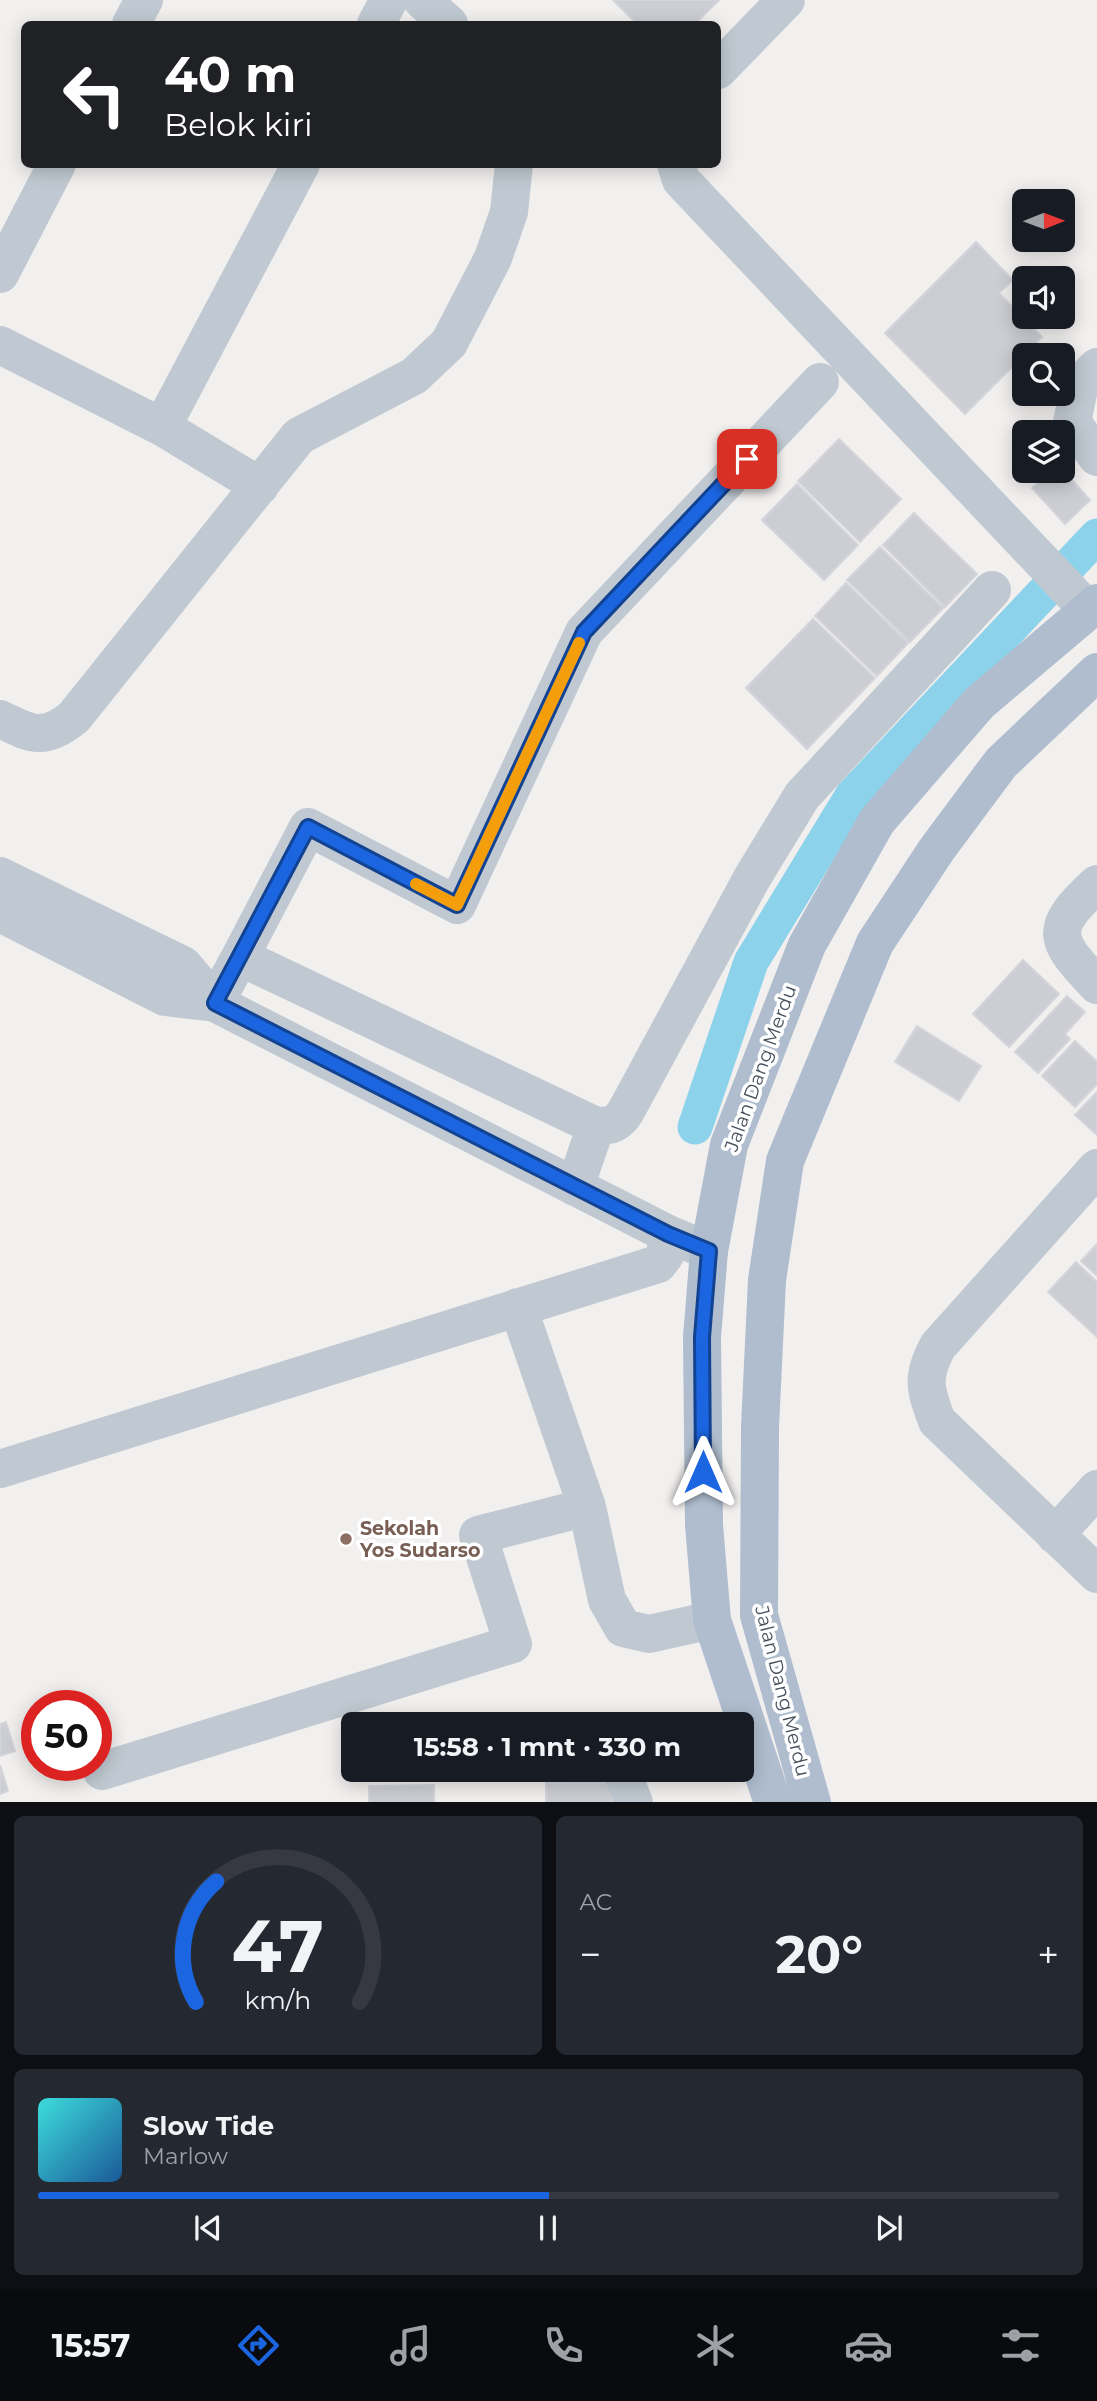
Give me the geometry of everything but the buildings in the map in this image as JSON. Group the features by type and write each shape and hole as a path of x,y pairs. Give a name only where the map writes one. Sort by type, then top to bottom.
{"main road":[{"name":"Jalan Dang Merdu","path":"773,1802 712,1620 704,1525 702,1337 709,1251 729,1145 802,957 877,821 979,703 1084,600"},
{"name":"Jalan Dang Merdu","path":"812,1802 760,1615 760,1426 767,1280 785,1161 875,943 937,849 1002,764 1097,672"},
{"path":"712,1620 760,1615"}],"street":[{"path":"133,21 144,0"},
{"path":"378,21 389,0"},
{"path":"422,0 446,21"},
{"path":"721,68 786,0"},
{"path":"0,274 55,168"},
{"path":"162,427 299,168"},
{"path":"0,719 22,732 45,733 74,717 260,486 288,447 308,429 414,376 449,343 493,258 509,212 514,168"},
{"path":"677,168 681,180 1084,600"},
{"path":"0,345 162,427 260,486"},
{"path":"1097,367 1080,384 1072,422 1097,457"},
{"path":"215,1003 308,827 457,905 584,632 820,383"},
{"path":"240,957 596,1126 611,1126 620,1121 626,1111 752,878 802,796 992,590"},
{"path":"0,876 183,965 215,1003"},
{"path":"1097,884 1065,916 1061,935 1069,956 1097,985"},
{"path":"0,913 165,997 215,1003 668,1234 709,1251"},
{"path":"575,1187 596,1126"},
{"path":"1097,1168 938,1346 926,1367 926,1391 937,1421 1097,1574"},
{"path":"0,1469 658,1264 665,1255 668,1234"},
{"path":"518,1307 587,1507 607,1600 623,1628 649,1634 712,1620"},
{"path":"1055,1535 1097,1489"},
{"path":"112,1768 513,1644 478,1535 587,1507"},
{"path":"626,1782 634,1802"}],"waterway":[{"path":"695,1127 751,962 852,796 1097,536"}],"slow traffic":[{"path":"416,884 457,905 579,643"}],"place":[{"name":"Sekolah Yos Sudarso","path":"346,1539"}],"route":[{"path":"703,1472 702,1337 709,1251 668,1234 215,1003 308,827 457,905 584,632 747,459"}]}
